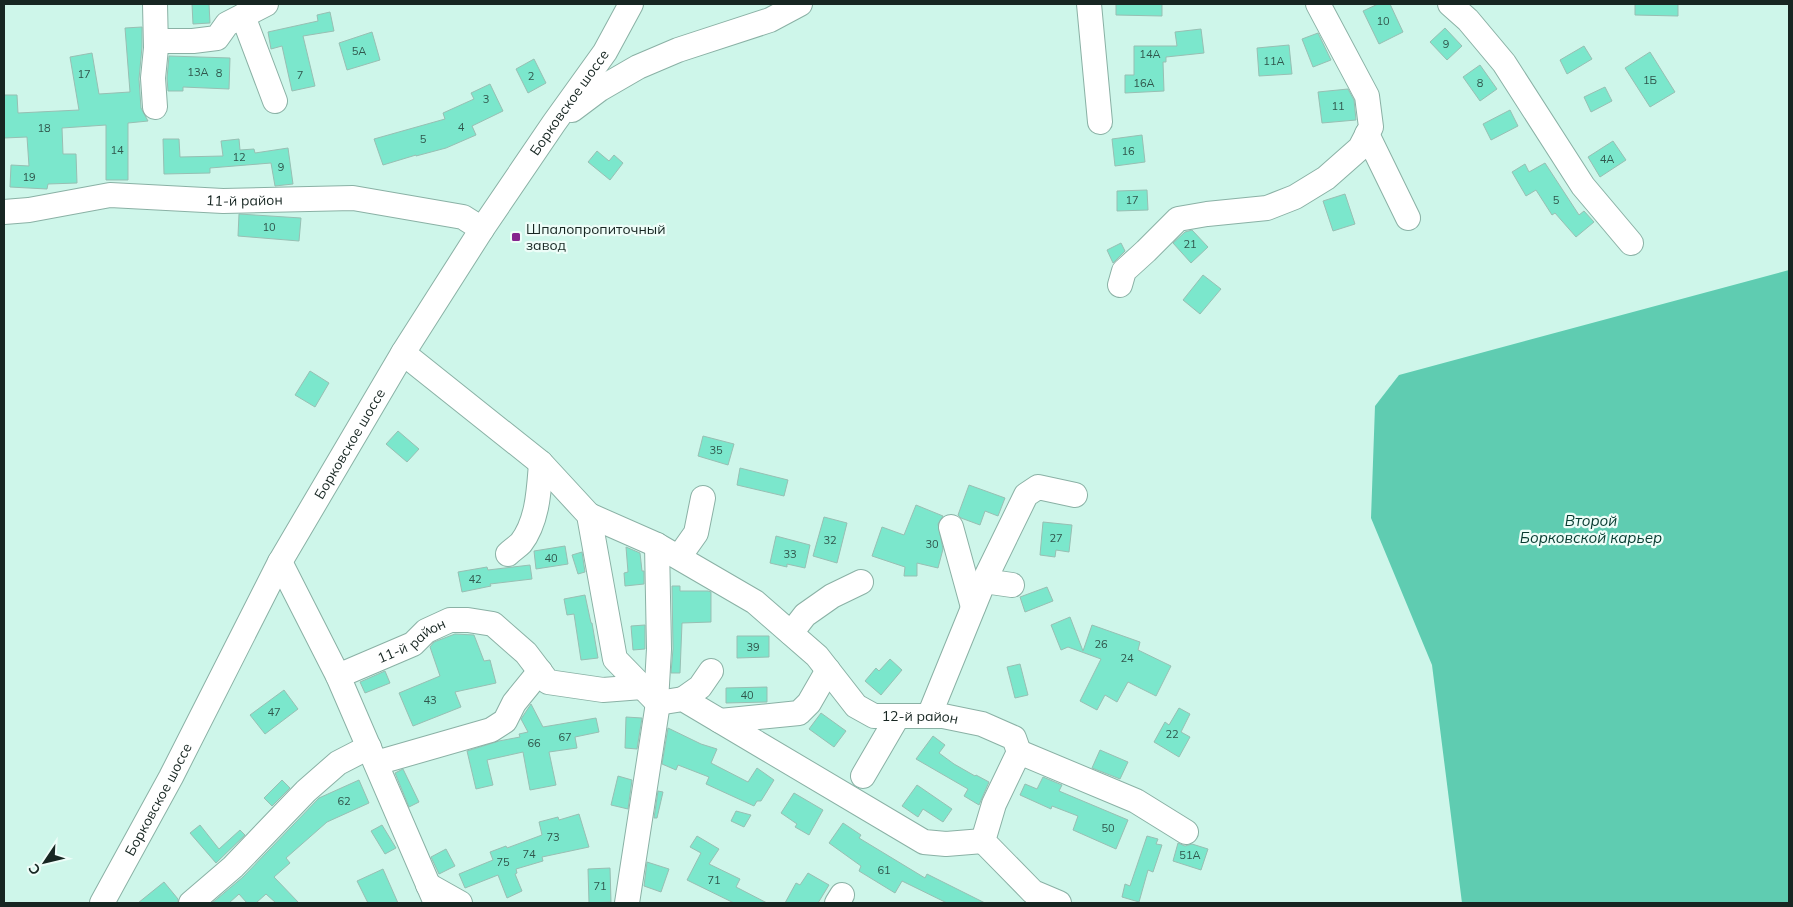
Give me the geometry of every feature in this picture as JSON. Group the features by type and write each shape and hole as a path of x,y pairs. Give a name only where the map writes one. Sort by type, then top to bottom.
{"street":[{"path":"155,4 156,41 153,78 155,107"},
{"path":"156,41 193,41 217,38 227,24 266,4"},
{"name":"Борковское шоссе","path":"102,903 171,777 280,562 403,353 482,229 605,52 631,4"},
{"path":"554,123 600,89 638,67 678,50 770,20 800,4"},
{"path":"1089,4 1100,122"},
{"path":"1120,285 1124,271 1178,219 1267,208 1295,197 1326,178 1360,148 1371,127 1367,96 1318,4"},
{"path":"1450,4 1468,20 1504,63 1583,186 1631,243"},
{"path":"243,16 275,101"},
{"path":"1367,134 1408,218"},
{"name":"11-й район","path":"4,212 28,210 110,194 223,201 353,198 463,217 482,229"},
{"path":"403,353 541,463 589,515 615,659 652,697"},
{"path":"508,554 520,544 531,525 539,492 541,463"},
{"path":"929,716 984,581 1026,495 1038,487 1075,495"},
{"path":"679,557 696,534 703,498"},
{"name":"12-й район","path":"589,515 657,545 755,602 817,656 856,706 874,716 943,716 982,724 1014,738 1020,752"},
{"path":"951,527 973,608"},
{"path":"627,903 659,648 657,545"},
{"path":"280,562 338,676 432,894 460,903"},
{"path":"984,581 1012,585"},
{"path":"791,633 806,615 825,600 861,582"},
{"name":"11-й район","path":"338,676 413,644 426,631 450,620 468,620 494,624 526,653 548,682 652,697 683,699"},
{"path":"720,721 799,714 809,703 828,670"},
{"path":"190,903 233,866 312,785 338,763 491,730 506,721 514,703 540,671"},
{"path":"711,671 700,687 683,699 924,842 946,844 983,841"},
{"path":"862,776 898,716"},
{"path":"983,841 994,804 1020,752 1136,802 1186,832"},
{"path":"983,841 1033,892 1059,903"}],"water":[{"name":"Второй Борковской карьер","path":"1789,270 1789,903 1462,903 1432,665 1371,518 1375,406 1399,375"}],"building":[{"path":"192,4 209,4 210,23 193,24"},
{"path":"1116,4 1162,4 1162,16 1116,15"},
{"path":"1378,4 1390,4 1403,32 1379,44 1363,11"},
{"path":"1635,4 1678,4 1678,16 1635,15"},
{"path":"330,12 334,31 303,36 315,86 292,91 282,46 271,49 268,32 318,21 317,15"},
{"path":"142,27 139,79 141,108 148,121 128,123 128,180 106,180 106,125 62,128 63,154 76,154 77,183 48,184 47,189 10,187 11,165 29,166 27,137 4,138 4,95 17,95 18,113 79,110 70,57 92,53 99,94 130,92 125,28"},
{"path":"1445,28 1462,46 1447,60 1430,42"},
{"path":"1201,29 1204,53 1166,57 1166,62 1163,62 1164,91 1125,93 1125,75 1134,75 1134,46 1177,46 1175,32"},
{"path":"372,32 380,60 347,70 339,43"},
{"path":"1318,33 1331,60 1313,67 1302,39"},
{"path":"1289,45 1292,74 1259,76 1257,48"},
{"path":"1584,46 1592,59 1567,74 1560,60"},
{"path":"1650,52 1675,92 1650,107 1625,68"},
{"path":"169,56 230,58 229,89 183,87 183,91 168,91"},
{"path":"534,59 546,83 528,93 516,69"},
{"path":"1480,65 1497,89 1480,101 1463,77"},
{"path":"490,84 503,111 472,126 476,135 446,148 383,165 374,139 445,119 443,113 474,99 471,93"},
{"path":"1605,87 1612,101 1591,112 1584,97"},
{"path":"1348,89 1354,100 1356,120 1322,123 1318,92"},
{"path":"1510,110 1518,126 1491,140 1483,124"},
{"path":"1142,135 1145,162 1115,166 1112,139"},
{"path":"163,139 179,139 180,157 223,156 221,141 239,139 240,150 254,149 255,153 288,148 293,184 275,186 271,163 210,168 210,173 164,174"},
{"path":"1613,141 1626,160 1600,177 1588,157"},
{"path":"597,151 609,161 614,155 623,163 610,180 588,162"},
{"path":"1545,163 1579,215 1584,211 1594,222 1576,237 1555,213 1552,215 1536,190 1526,196 1512,172 1525,164 1529,172"},
{"path":"1147,190 1148,210 1117,211 1117,191"},
{"path":"1345,194 1355,224 1333,231 1323,201"},
{"path":"239,214 301,218 299,241 238,236"},
{"path":"1192,230 1208,247 1191,263 1173,243 1185,232"},
{"path":"1121,243 1125,251 1113,263 1107,250"},
{"path":"1203,275 1221,289 1200,314 1183,300"},
{"path":"310,371 329,383 315,407 295,395"},
{"path":"398,431 419,449 407,462 386,444"},
{"path":"703,436 734,444 728,465 698,456"},
{"path":"740,468 788,480 784,496 737,485"},
{"path":"969,485 1005,498 998,516 985,511 980,525 958,515"},
{"path":"916,505 943,516 938,524 943,549 938,568 917,563 917,576 904,576 905,567 872,556 882,527 904,535"},
{"path":"824,517 847,523 837,563 813,556"},
{"path":"1043,522 1072,525 1069,552 1056,550 1055,557 1040,555"},
{"path":"776,536 810,545 805,568 787,564 787,567 770,563"},
{"path":"565,546 568,564 536,569 534,551"},
{"path":"626,547 640,553 642,571 644,571 644,584 625,586 624,573 628,572"},
{"path":"582,552 585,572 578,574 572,555"},
{"path":"530,565 532,579 490,584 491,586 462,592 458,572 487,567 488,570"},
{"path":"672,586 680,586 680,591 711,592 711,622 682,623 680,673 671,673 673,649"},
{"path":"1047,587 1053,601 1025,612 1020,597"},
{"path":"585,595 598,658 581,660 574,614 567,615 564,599"},
{"path":"1070,617 1083,651 1092,625 1140,642 1138,650 1171,666 1156,696 1128,682 1117,702 1105,695 1097,710 1080,701 1101,659 1068,647 1061,650 1051,625"},
{"path":"645,625 645,649 633,650 631,626"},
{"path":"455,634 474,635 484,661 490,660 496,683 455,692 461,707 413,726 399,693 440,676 430,647 434,642"},
{"path":"737,636 769,636 769,657 737,658"},
{"path":"890,659 902,670 881,695 865,681 876,668 879,671"},
{"path":"1020,664 1028,695 1015,698 1007,667"},
{"path":"385,671 390,683 365,693 360,682"},
{"path":"767,687 767,702 726,703 726,688"},
{"path":"284,690 298,709 265,734 250,715"},
{"path":"531,704 543,727 596,718 599,732 575,737 577,748 549,752 556,785 530,790 523,752 487,760 493,785 476,789 467,751 520,737 519,734 528,732 521,719"},
{"path":"1179,708 1190,714 1181,732 1190,737 1179,757 1154,742 1165,722 1169,725"},
{"path":"821,713 846,731 834,747 809,729"},
{"path":"626,717 642,718 637,749 625,748"},
{"path":"668,728 701,744 717,749 711,763 748,782 757,768 774,780 761,801 757,801 754,806 706,784 709,777 678,765 676,770 662,764"},
{"path":"933,736 945,745 939,753 954,764 989,782 979,805 964,796 968,789 916,759"},
{"path":"1100,750 1128,762 1120,779 1092,768"},
{"path":"403,769 419,802 409,807 395,773"},
{"path":"618,776 632,780 628,809 611,805"},
{"path":"1043,777 1062,785 1059,791 1128,820 1116,849 1073,830 1078,816 1052,806 1051,809 1020,795 1025,784 1037,789"},
{"path":"282,780 290,788 272,806 264,798"},
{"path":"359,780 369,803 327,822 286,858 290,863 274,877 299,903 276,903 266,894 256,903 247,903 239,894 229,903 212,903 243,877 319,798"},
{"path":"917,785 952,809 943,822 923,809 918,817 902,806"},
{"path":"658,791 663,792 657,818 654,818"},
{"path":"794,793 823,810 809,835 795,827 797,824 781,813"},
{"path":"736,811 751,815 744,827 731,821"},
{"path":"579,814 589,847 542,857 543,861 516,869 517,873 515,874 522,891 507,898 498,875 465,888 459,874 493,860 490,852 542,835 539,822 558,817 559,820"},
{"path":"843,823 861,835 859,838 925,878 927,874 985,903 947,903 902,881 895,893 859,871 861,866 829,843"},
{"path":"200,825 219,849 240,830 245,835 216,863 190,833"},
{"path":"382,825 396,848 385,854 371,831"},
{"path":"697,836 719,849 709,864 740,879 736,887 767,903 734,903 687,880 701,853 690,847"},
{"path":"1147,836 1158,839 1156,844 1162,845 1153,872 1148,870 1139,902 1122,897 1125,884 1130,886"},
{"path":"1178,843 1185,846 1192,844 1208,849 1201,870 1173,861"},
{"path":"446,849 455,866 439,874 431,857"},
{"path":"647,862 669,869 661,892 644,886"},
{"path":"610,868 611,902 589,903 588,869"},
{"path":"383,869 398,903 368,903 357,881"},
{"path":"808,873 829,885 818,903 785,903 796,883 800,885"},
{"path":"164,882 178,899 178,903 138,903"}],"place":[{"name":"Шпалопропиточный завод","path":"516,237"}]}
